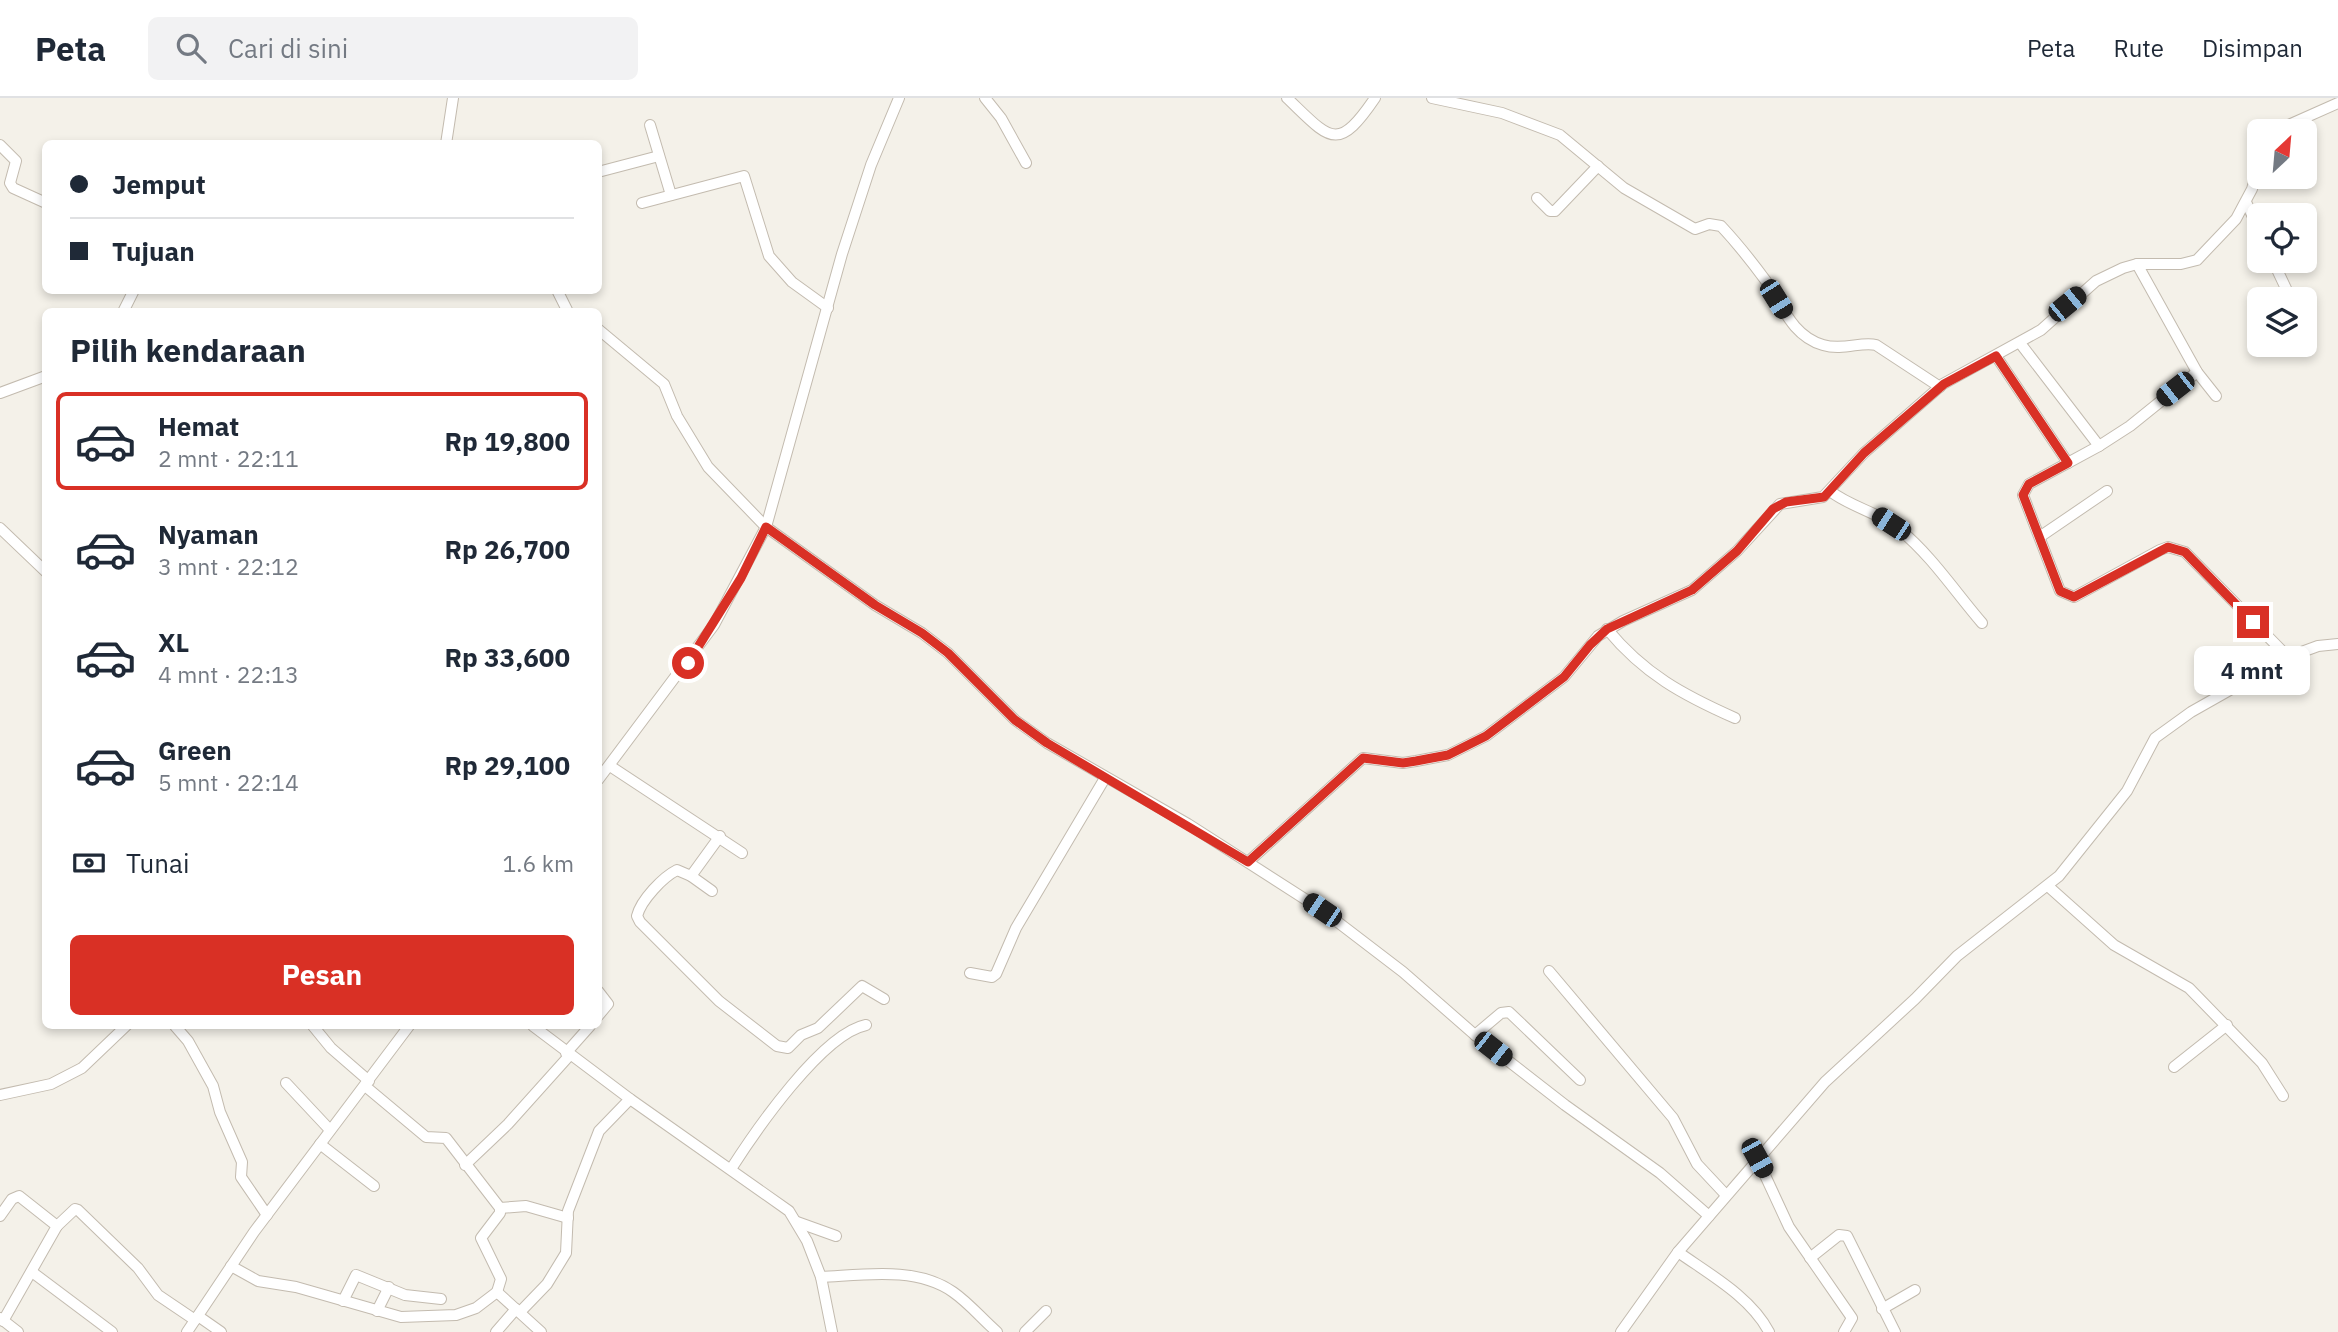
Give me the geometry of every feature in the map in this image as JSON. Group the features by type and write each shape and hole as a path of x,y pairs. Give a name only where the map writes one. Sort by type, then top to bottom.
{"street":[{"path":"447,140 453,98"},
{"path":"602,775 714,625 766,527 871,165 899,98"},
{"path":"985,98 1001,118 1026,163"},
{"path":"1287,98 1318,128 1335,136 1345,134 1356,126 1375,98"},
{"path":"1432,98 1536,123 1560,135 1624,188 1656,205 1686,226 1695,229 1713,223 1721,226 1766,282 1791,323 1803,335 1824,346 1854,348 1867,343 1876,345 1940,387"},
{"path":"2302,119 2338,103"},
{"path":"650,125 670,195"},
{"path":"0,145 16,161 10,183 13,188 42,201"},
{"path":"602,171 659,156"},
{"path":"1537,198 1550,211 1555,211 1598,166"},
{"path":"642,203 744,176 769,256 792,282 828,308"},
{"path":"1248,862 1363,758 1403,763 1453,753 1486,736 1564,677 1607,629 1692,590 1737,551 1780,504 1819,499 1830,491 1864,453 1940,387 2040,330 2096,281 2137,264 2181,264 2197,260 2225,234 2246,202 2250,189"},
{"path":"2137,264 2197,372 2216,397"},
{"path":"602,332 664,384 677,416 708,467 766,527 948,653 1015,720 1105,778 1248,862 1363,941 1475,1035 1565,1105 1660,1173 1709,1216"},
{"path":"2020,343 2099,446"},
{"path":"1996,356 2068,463"},
{"path":"2197,372 2130,426 2025,489 2023,501 2040,536 2060,591 2070,597 2168,547 2185,552 2288,657"},
{"path":"0,393 42,377"},
{"path":"1830,491 1853,507 1880,516 1902,531 1983,623"},
{"path":"2040,536 2107,491"},
{"path":"0,528 42,568"},
{"path":"1607,629 1639,663 1682,695 1735,718"},
{"path":"1621,1332 1678,1252 1825,1082 1956,957 2049,887 2110,815 2155,738 2200,706 2288,657 2318,646 2338,644"},
{"path":"610,766 742,853"},
{"path":"970,973 992,977 996,974 1016,928 1105,778"},
{"path":"691,876 720,836"},
{"path":"712,891 677,870 641,905 637,916 719,1001 777,1046 788,1048 801,1035 813,1032 862,986 884,999"},
{"path":"2049,887 2114,945 2189,988 2262,1063 2283,1096"},
{"path":"1549,971 1669,1113 1697,1164 1726,1195"},
{"path":"602,994 607,998 608,1004 602,1011"},
{"path":"1475,1035 1501,1013 1509,1012 1580,1080"},
{"path":"731,1170 763,1124 829,1044 843,1033 866,1025"},
{"path":"2174,1067 2227,1025"},
{"path":"0,1095 51,1084 82,1068 123,1029"},
{"path":"178,1029 188,1041 213,1086 220,1112 242,1162 242,1177 267,1214"},
{"path":"231,1266 258,1281 296,1287 401,1317 456,1315 476,1308 497,1292 501,1279 481,1238 500,1213 500,1208 446,1138 426,1138 331,1048 315,1029"},
{"path":"187,1332 267,1214 407,1029"},
{"path":"537,1029 629,1099 778,1200 797,1222 821,1277 832,1332"},
{"path":"466,1165 508,1124 588,1029"},
{"path":"286,1083 330,1130"},
{"path":"496,1332 551,1279 566,1253 568,1211 599,1131 629,1099"},
{"path":"320,1144 374,1186"},
{"path":"1757,1158 1789,1227 1852,1318 1843,1332"},
{"path":"0,1216 12,1199 19,1196 57,1226"},
{"path":"500,1208 526,1206 568,1218"},
{"path":"18,1332 1,1319 32,1272 57,1226 75,1209 138,1268 158,1295 221,1332"},
{"path":"797,1222 836,1236"},
{"path":"1810,1258 1839,1235 1847,1236 1895,1332"},
{"path":"1678,1252 1730,1290 1748,1306 1769,1332"},
{"path":"32,1272 113,1332"},
{"path":"821,1277 889,1274 934,1283 957,1294 997,1332"},
{"path":"343,1301 356,1275 417,1298 441,1299"},
{"path":"377,1311 390,1287"},
{"path":"1882,1309 1915,1290"},
{"path":"497,1292 541,1332"},
{"path":"1025,1332 1046,1311"}],"route":[{"path":"688,663 741,578 766,527 875,605 922,633 948,653 1000,707 1047,743 1188,824 1248,862 1363,758 1403,763 1416,761 1448,755 1486,736 1564,677 1607,629 1692,590 1737,551 1773,509 1786,502 1819,499 1827,495 1864,453 1944,384 1996,356 2068,463 2029,484 2023,495 2023,501 2056,574 2060,591 2074,597 2160,550 2176,548 2185,552 2253,622"}]}
